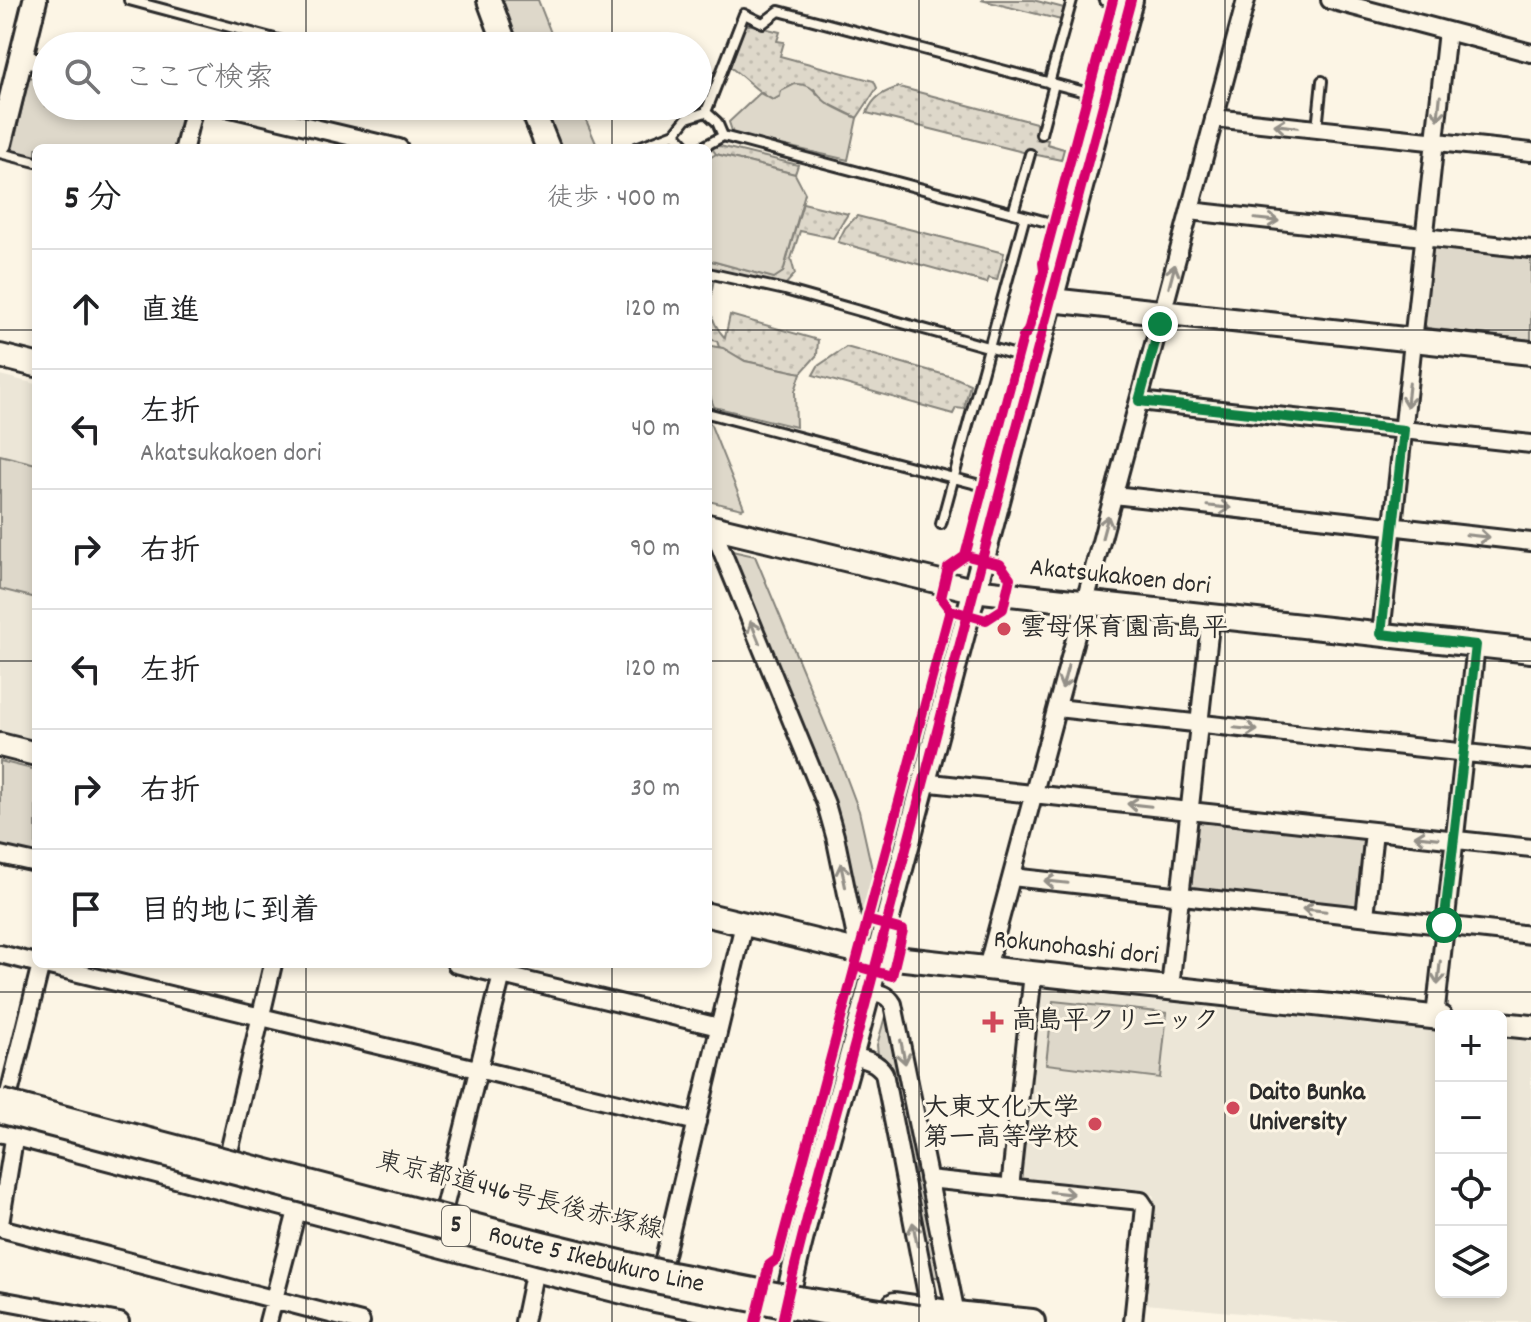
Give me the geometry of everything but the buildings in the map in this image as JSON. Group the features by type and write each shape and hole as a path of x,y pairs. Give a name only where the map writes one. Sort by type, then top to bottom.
{"highway":[{"name":"Route 5 Ikebukuro Line","path":"4,1112 661,1277 785,1301 924,1316"},
{"name":"Route 5 Ikebukuro Line","path":"4,1112 568,1266 657,1288 845,1322"}],"main road":[{"name":"東京都道446号長後赤塚線","path":"4,1112 229,1152 663,1263 924,1316 956,1314 1032,1322"},
{"path":"4,1112 298,1207 655,1299 772,1322"}],"street":[{"path":"0,143 4,113 35,0"},
{"path":"489,0 501,32"},
{"path":"987,968 1246,0"},
{"path":"1335,1 1531,53"},
{"path":"868,954 922,782 1130,3"},
{"path":"1381,634 1447,31"},
{"path":"21,58 32,61"},
{"path":"1214,118 1531,152"},
{"path":"185,144 191,120"},
{"path":"281,120 382,144"},
{"path":"537,120 546,144"},
{"path":"1190,211 1531,249"},
{"path":"1051,300 1531,353"},
{"path":"0,356 32,364"},
{"path":"1139,401 1531,444"},
{"path":"1114,495 1531,542"},
{"name":"Akatsukakoen dori","path":"712,526 973,590 1531,651"},
{"path":"712,531 831,820 868,954 869,991 809,1206 782,1322"},
{"path":"1170,988 1211,616"},
{"path":"1438,1010 1444,925 1476,645"},
{"path":"1057,708 1531,760"},
{"path":"0,745 32,753"},
{"path":"922,782 1531,848"},
{"path":"1365,916 1374,832"},
{"path":"0,855 32,862"},
{"path":"1012,877 1531,935"},
{"name":"Rokunohashi dori","path":"712,916 868,954 1435,1017"},
{"path":"663,1263 744,924"},
{"path":"0,954 32,962"},
{"path":"38,968 4,1112 0,1226 361,1322"},
{"path":"56,968 697,1122"},
{"path":"229,1152 272,968"},
{"path":"444,1208 503,969 719,1027"},
{"path":"1010,1188 1033,973"},
{"path":"869,991 884,994 893,1004 956,1314"},
{"path":"1507,1025 1531,1027"},
{"path":"851,1056 875,1063 884,1073 924,1316"},
{"path":"928,1179 1141,1201 1145,1207 1133,1322"},
{"path":"268,1322 298,1207"},
{"path":"524,1322 535,1269"},
{"path":"0,1300 120,1322"}],"lane":[{"path":"129,0 249,32"},
{"path":"1041,134 1072,0"},
{"path":"1104,0 1130,3"},
{"path":"712,97 744,14 763,23 779,11 1105,98"},
{"path":"1317,129 1322,81"},
{"path":"712,117 723,136"},
{"path":"646,144 675,133 685,120"},
{"path":"675,133 685,144"},
{"path":"708,144 723,136 1070,228"},
{"path":"0,153 32,161"},
{"path":"1013,213 1030,154"},
{"path":"941,524 1025,216"},
{"path":"712,274 785,290 1035,360"},
{"path":"712,414 1000,490"}],"shaded area":[{"path":"498,0 538,0 551,32 509,32"},
{"path":"981,0 1033,0 1064,8 1061,20"},
{"path":"747,25 780,32 777,41 784,42 780,56 874,81 877,88 857,118 825,102 814,89 773,101 730,67"},
{"path":"29,77 32,78 32,120 182,120 176,144 32,144 32,156 12,151"},
{"path":"795,84 810,88 827,103 857,118 848,160 733,134 729,122 760,93 773,100 780,96 781,91"},
{"path":"899,87 1036,123 1037,138 1064,149 1061,160 867,113 879,96"},
{"path":"544,120 586,120 596,144 554,144"},
{"path":"720,146 798,165 795,174 716,154 712,147"},
{"path":"716,154 795,174 805,193 783,272 774,278 712,261 712,156"},
{"path":"803,203 848,214 833,238 800,231 791,259 795,274 784,286 712,270 712,261 774,278 783,271"},
{"path":"857,216 1004,253 997,280 989,278 987,283 838,242 845,228"},
{"path":"1436,246 1531,256 1531,340 1427,328 1423,322 1430,251"},
{"path":"730,315 818,340 817,355 801,373 745,361 719,347 717,341 712,340 712,317 725,338"},
{"path":"712,346 723,348 745,361 801,373 795,391 796,427 714,407"},
{"path":"846,347 970,384 964,409 956,408 953,414 813,375 818,366"},
{"path":"0,375 32,383 32,739 0,732"},
{"path":"712,428 744,508 712,502"},
{"path":"0,455 32,463 32,597 0,589"},
{"path":"732,551 755,556 859,811 874,878 866,909 856,914 839,834 729,554"},
{"path":"0,761 32,769 32,857 0,849"},
{"path":"1201,819 1362,837 1368,843 1362,903 1356,908 1193,890 1188,886 1195,823"},
{"name":"Daito Bunka University","path":"1043,989 1435,1031 1435,1298 1507,1298 1507,1039 1531,1042 1531,1322 1335,1322 1146,1304 1142,1298 1154,1195 1024,1181 1018,1175 1038,994"},
{"path":"1053,1001 1167,1013 1160,1078 1046,1064"},
{"path":"890,1011 944,1278 928,1276 887,1065 884,1058 878,1055 877,1045 886,1013"}],"cycle path":[{"path":"755,1322 769,1265 777,1259 950,610 941,598 948,568 965,556 1023,337 1028,331 1044,271 1043,263 1113,0"},
{"path":"782,1322 1131,0"},
{"path":"954,611 986,620 1003,609 1010,578 1000,564 971,557"},
{"path":"863,968 892,976 903,930 874,922"}],"place":[{"name":"雲母保育園高島平","path":"1004,629"},
{"name":"高島平クリニック","path":"993,1022"},
{"name":"Daito Bunka University","path":"1233,1108"},
{"name":"大東文化大学 第一高等学校","path":"1095,1124"}],"route":[{"path":"1160,324 1139,401 1404,430 1381,634 1476,645 1444,925"}]}
